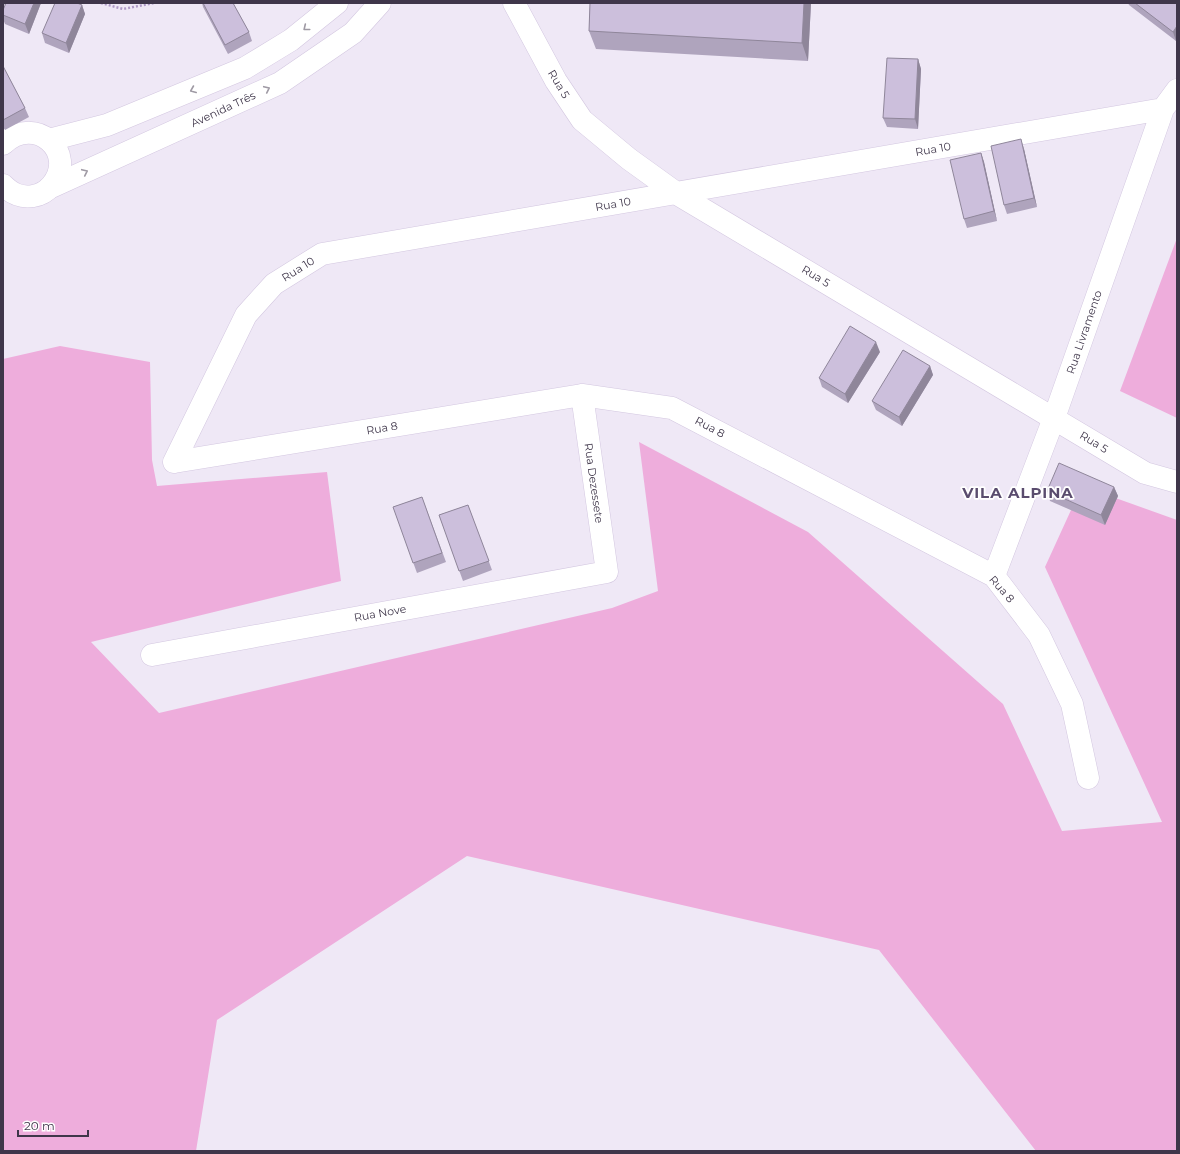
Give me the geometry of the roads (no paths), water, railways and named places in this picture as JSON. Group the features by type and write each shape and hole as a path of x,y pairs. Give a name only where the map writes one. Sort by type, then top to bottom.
{"street":[{"path":"49,140 107,125 245,68 291,40 336,3"},
{"name":"Avenida Três","path":"4,189 18,196 36,196 49,188 280,83 353,33 380,3"},
{"name":"Rua 5","path":"514,3 556,81 582,120 629,159 677,193 1145,473 1177,482"},
{"name":"Rua Livramento","path":"994,576 1054,418 1163,109 1177,90"},
{"name":"Rua 10","path":"174,462 246,315 274,284 322,254 1163,109"},
{"path":"3,144 10,137 20,133 30,132 40,134 49,140 56,148 60,159 60,170 56,180 49,188"},
{"name":"Rua 8","path":"174,462 582,395 672,408 994,576 1039,635 1072,704 1088,778"},
{"name":"Rua Dezessete","path":"582,395 607,572"},
{"name":"Rua Nove","path":"152,655 607,572"}],"district":[{"name":"VILA ALPINA","path":"1018,493"}]}
